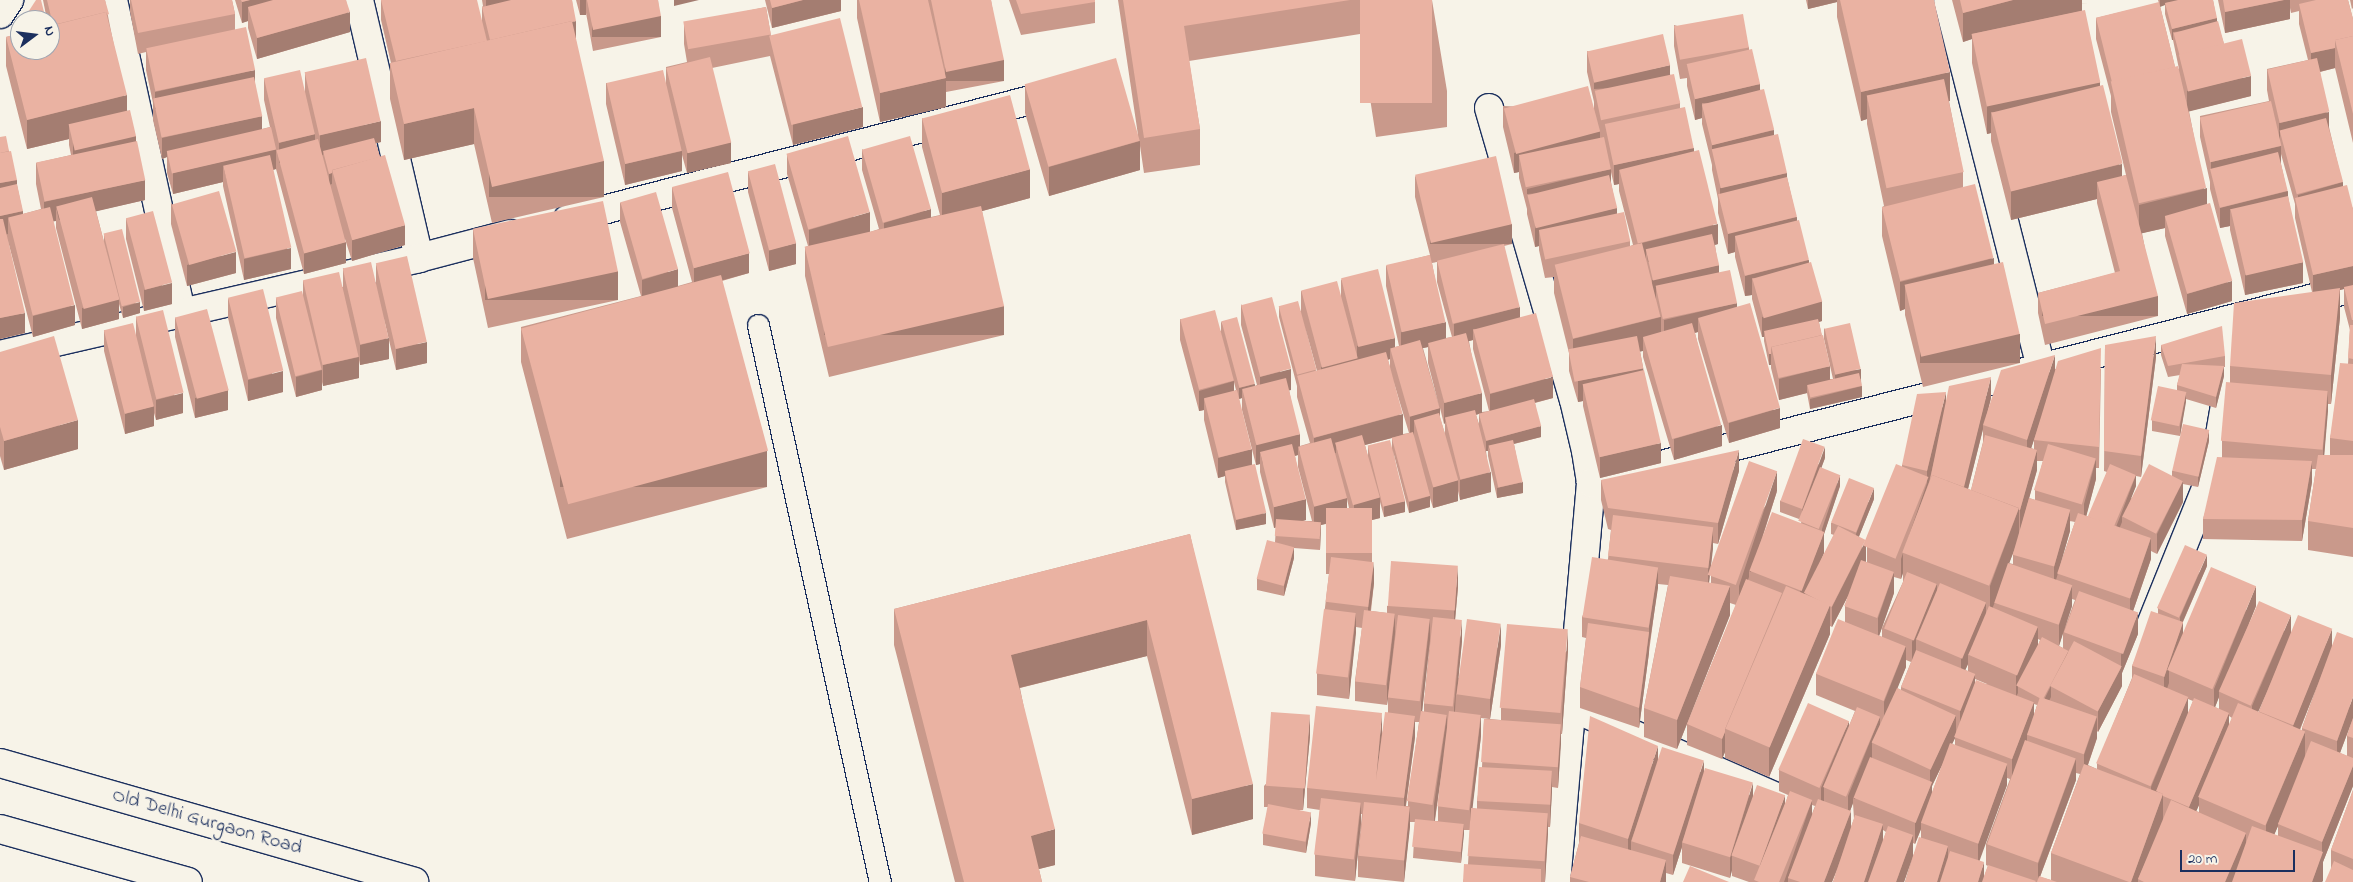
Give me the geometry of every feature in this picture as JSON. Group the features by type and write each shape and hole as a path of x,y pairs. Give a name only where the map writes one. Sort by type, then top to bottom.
{"street":[{"path":"0,14 9,0"},
{"path":"113,0 181,313"},
{"path":"359,0 419,258"},
{"path":"1948,0 2041,368"},
{"path":"0,355 419,258 1087,86"},
{"path":"1489,108 1574,400 1586,451 1591,483 1556,882"},
{"path":"1591,483 2353,288"},
{"path":"2046,882 2214,469 2228,388 2228,320"},
{"path":"1571,707 1787,802 1843,823"},
{"name":"Old Delhi Gurgaon Road","path":"0,763 414,882"},
{"path":"0,830 188,882"}],"lane":[{"path":"758,325 880,882"}],"building":[{"path":"36,0 41,0 44,10 30,10"},
{"path":"47,0 105,0 109,14 107,15 106,12 60,23 60,10 49,10"},
{"path":"131,0 232,0 235,14 138,33"},
{"path":"273,0 346,0 350,12 257,38 248,7"},
{"path":"381,0 477,0 487,41 396,61"},
{"path":"511,0 572,0 576,21 490,40 482,7"},
{"path":"587,0 658,0 661,16 593,30"},
{"path":"770,0 803,0 772,8"},
{"path":"859,0 928,0 946,78 880,93"},
{"path":"931,0 991,0 1004,60 946,72"},
{"path":"1016,0 1095,0 1095,2 1021,14"},
{"path":"1123,0 1350,0 1184,26 1200,129 1144,138"},
{"path":"1360,0 1432,0 1432,103 1360,103"},
{"path":"1840,0 1934,0 1950,72 1861,92"},
{"path":"1960,0 2013,0 1963,13"},
{"path":"2178,0 2213,0 2217,18 2172,29 2165,3"},
{"path":"2223,0 2284,0 2225,12"},
{"path":"2316,0 2348,0 2353,19 2353,36 2335,40 2335,48 2311,53 2299,4"},
{"path":"2159,2 2175,67 2112,83 2096,18"},
{"path":"766,7 771,35 688,49 683,22"},
{"path":"2085,10 2100,82 1987,107 1972,34"},
{"path":"106,12 127,95 27,120 12,60 60,60 60,24"},
{"path":"1743,14 1749,47 1680,60 1674,26"},
{"path":"840,18 862,107 791,125 769,36"},
{"path":"572,21 604,161 492,187 474,108 404,124 390,63"},
{"path":"2218,21 2224,44 2180,56 2174,33"},
{"path":"246,27 255,70 155,91 146,48"},
{"path":"1663,34 1670,65 1594,83 1587,52"},
{"path":"10,36 10,53 6,37"},
{"path":"2353,36 2353,114 2335,40"},
{"path":"2242,39 2251,76 2188,92 2179,55"},
{"path":"1752,49 1760,84 1695,99 1687,64"},
{"path":"710,57 731,142 688,153 666,68"},
{"path":"366,58 381,121 319,136 305,72"},
{"path":"1116,58 1140,141 1048,167 1025,84"},
{"path":"2317,58 2329,112 2280,123 2267,69"},
{"path":"2178,66 2206,188 2139,203 2111,82"},
{"path":"300,70 315,134 279,143 264,78"},
{"path":"663,70 682,151 625,164 606,83"},
{"path":"1674,74 1680,103 1601,120 1595,91"},
{"path":"254,77 262,116 162,138 153,98"},
{"path":"1944,79 1964,172 1886,188 1867,95"},
{"path":"2103,85 2123,164 2011,191 1991,113"},
{"path":"1588,86 1600,131 1516,154 1504,109"},
{"path":"1764,89 1774,130 1712,145 1702,104"},
{"path":"1010,95 1030,169 942,193 922,119"},
{"path":"2271,101 2281,146 2210,162 2200,117"},
{"path":"1685,107 1694,148 1614,165 1605,124"},
{"path":"130,110 136,136 75,150 69,124"},
{"path":"2326,118 2343,182 2297,194 2280,130"},
{"path":"271,127 276,149 172,173 167,151"},
{"path":"1778,134 1787,173 1721,188 1712,149"},
{"path":"6,136 9,151 0,153 0,137"},
{"path":"848,136 870,212 808,230 786,154"},
{"path":"910,136 931,209 883,223 862,150"},
{"path":"1604,137 1611,169 1526,187 1519,155"},
{"path":"374,138 380,157 332,170 332,173 329,174 323,151"},
{"path":"318,139 346,242 304,253 276,150"},
{"path":"137,141 145,180 45,202 36,162"},
{"path":"1699,150 1717,224 1638,244 1619,170"},
{"path":"11,151 17,180 0,183 0,153"},
{"path":"2278,152 2288,191 2220,208 2210,169"},
{"path":"270,155 291,248 245,258 223,166"},
{"path":"385,155 405,225 352,240 332,170"},
{"path":"1496,156 1512,224 1431,243 1415,175"},
{"path":"775,164 796,243 769,250 748,171"},
{"path":"728,172 750,253 694,268 672,187"},
{"path":"1609,175 1617,208 1536,228 1527,195"},
{"path":"2126,175 2158,296 2045,324 2038,293 2120,271 2097,182"},
{"path":"1787,177 1797,217 1728,234 1718,194"},
{"path":"17,184 23,211 0,216 0,188"},
{"path":"1975,184 1993,258 1900,281 1882,207"},
{"path":"2347,185 2353,209 2353,266 2313,275 2295,198"},
{"path":"219,191 236,252 189,265 172,205"},
{"path":"656,192 678,269 642,279 620,202"},
{"path":"2288,196 2303,262 2246,276 2231,209"},
{"path":"92,197 119,299 84,309 56,207"},
{"path":"603,201 618,271 488,299 473,229"},
{"path":"2210,203 2232,281 2187,294 2165,216"},
{"path":"981,206 1004,306 828,347 805,247"},
{"path":"50,207 74,305 33,315 8,217"},
{"path":"153,211 172,282 145,290 126,218"},
{"path":"1624,212 1630,241 1545,259 1539,230"},
{"path":"0,219 3,219 25,313 0,318"},
{"path":"1799,220 1809,260 1745,276 1735,236"},
{"path":"122,229 140,302 122,306 104,234"},
{"path":"1712,234 1719,265 1653,280 1646,249"},
{"path":"1642,243 1660,317 1573,339 1555,265"},
{"path":"1504,244 1520,307 1453,324 1437,261"},
{"path":"1430,255 1446,322 1402,332 1386,265"},
{"path":"407,256 427,342 396,349 376,263"},
{"path":"371,262 389,338 360,345 343,269"},
{"path":"1811,262 1822,301 1764,318 1752,279"},
{"path":"2003,262 2020,334 1921,357 1905,285"},
{"path":"1378,269 1395,338 1358,347 1341,278"},
{"path":"1730,270 1737,303 1663,319 1656,286"},
{"path":"339,272 359,357 323,365 303,280"},
{"path":"721,275 768,451 568,504 521,329"},
{"path":"1337,281 1358,358 1322,368 1301,291"},
{"path":"2353,285 2353,320 2352,320 2344,287"},
{"path":"2340,288 2331,375 2230,366 2234,303"},
{"path":"263,289 283,371 248,379 228,298"},
{"path":"302,291 322,370 295,376 276,298"},
{"path":"1272,297 1291,368 1260,377 1241,305"},
{"path":"1298,301 1316,370 1297,375 1279,306"},
{"path":"1750,303 1780,408 1728,423 1698,318"},
{"path":"207,309 229,390 197,399 175,318"},
{"path":"163,310 184,392 156,399 136,317"},
{"path":"1215,310 1234,381 1199,390 1180,319"},
{"path":"1536,313 1553,377 1490,394 1473,330"},
{"path":"1237,317 1255,384 1239,388 1222,321"},
{"path":"1818,319 1822,335 1771,347 1771,354 1769,354 1764,331"},
{"path":"133,323 154,406 125,414 104,330"},
{"path":"1692,323 1721,425 1672,439 1643,337"},
{"path":"1850,323 1861,369 1835,375 1825,329"},
{"path":"2350,325 2353,325 2353,359 2348,358"},
{"path":"2222,326 2225,356 2168,366 2161,345"},
{"path":"1466,333 1482,393 1444,403 1428,343"},
{"path":"1823,335 1830,366 1779,378 1771,347"},
{"path":"54,336 78,420 4,441 0,427 0,352"},
{"path":"1637,336 1643,368 1575,382 1568,349"},
{"path":"2156,336 2141,456 2104,451 2105,345"},
{"path":"1420,340 1440,408 1410,417 1390,349"},
{"path":"2101,348 2099,447 2034,440 2058,361"},
{"path":"1386,352 1403,414 1314,438 1297,376"},
{"path":"2055,355 2027,440 1983,425 2001,370"},
{"path":"2340,363 2353,364 2353,441 2330,438"},
{"path":"2182,364 2224,366 2216,397 2177,385"},
{"path":"1644,370 1661,443 1599,457 1583,384"},
{"path":"1859,373 1862,386 1810,398 1807,385"},
{"path":"1991,377 1964,487 1932,475 1930,480 1949,386"},
{"path":"1286,378 1300,434 1256,445 1242,389"},
{"path":"2226,382 2328,391 2322,450 2221,441"},
{"path":"2158,386 2186,392 2179,426 2151,420"},
{"path":"1237,390 1252,449 1219,457 1204,398"},
{"path":"1946,392 1927,471 1902,465 1917,394"},
{"path":"1534,399 1541,426 1486,441 1479,414"},
{"path":"1475,410 1490,472 1460,480 1445,417"},
{"path":"1439,413 1458,480 1433,487 1414,420"},
{"path":"2183,424 2209,430 2199,477 2172,471"},
{"path":"1413,432 1430,496 1409,501 1392,438"},
{"path":"1362,435 1380,497 1353,505 1335,443"},
{"path":"1985,435 2037,450 2020,510 1971,490"},
{"path":"1331,438 1347,498 1314,507 1298,447"},
{"path":"1803,439 1825,447 1802,509 1780,501"},
{"path":"1390,440 1405,501 1383,507 1368,446"},
{"path":"1513,440 1523,482 1498,488 1489,446"},
{"path":"1292,444 1306,499 1274,507 1260,452"},
{"path":"2048,444 2096,459 2082,505 2034,490"},
{"path":"1739,450 1718,523 1608,508 1601,480"},
{"path":"2318,455 2353,455 2353,528 2308,521"},
{"path":"2217,457 2312,461 2302,520 2203,519"},
{"path":"1749,461 1777,471 1736,585 1708,575"},
{"path":"1255,464 1266,513 1236,520 1225,471"},
{"path":"1896,464 1928,477 1895,559 1863,546"},
{"path":"2110,464 2136,475 2114,527 2088,516"},
{"path":"2149,464 2183,481 2156,534 2122,517"},
{"path":"1820,467 1840,475 1819,529 1798,521"},
{"path":"1932,475 2019,508 1989,586 1902,552"},
{"path":"1849,478 1874,488 1856,533 1831,523"},
{"path":"2029,498 2070,510 2054,567 2013,555"},
{"path":"1326,508 1372,508 1372,553 1326,553"},
{"path":"1772,512 1824,532 1802,591 1749,571"},
{"path":"2078,513 2151,538 2130,599 2057,574"},
{"path":"1613,515 1713,527 1708,568 1608,556"},
{"path":"1276,519 1321,522 1320,539 1275,536"},
{"path":"1838,526 1866,540 1832,607 1804,593"},
{"path":"1190,534 1253,784 1192,799 1147,620 1011,655 1055,829 1031,836 1042,882 964,882 894,609"},
{"path":"1267,540 1294,547 1284,586 1257,579"},
{"path":"2185,545 2207,555 2179,618 2157,608"},
{"path":"1331,557 1374,562 1368,607 1326,602"},
{"path":"1592,557 1658,567 1649,628 1582,617"},
{"path":"1861,560 1894,572 1877,618 1844,606"},
{"path":"1391,561 1458,566 1455,611 1388,606"},
{"path":"2008,563 2072,585 2059,625 1994,603"},
{"path":"2211,567 2256,586 2212,689 2167,670"},
{"path":"1907,572 1937,584 1914,641 1884,629"},
{"path":"1670,576 1730,586 1677,720 1644,708"},
{"path":"1746,579 1782,593 1722,739 1687,724"},
{"path":"1940,583 1986,603 1962,659 1916,639"},
{"path":"1786,586 1830,605 1770,747 1725,729"},
{"path":"2079,591 2138,613 2123,654 2064,632"},
{"path":"2259,601 2291,615 2251,706 2219,691"},
{"path":"1989,606 2038,627 2017,675 1968,655"},
{"path":"1324,609 1356,613 1348,677 1316,674"},
{"path":"1364,610 1395,614 1386,685 1355,681"},
{"path":"2151,611 2183,622 2164,677 2132,666"},
{"path":"1398,615 1430,619 1420,701 1388,697"},
{"path":"2298,615 2332,629 2293,725 2259,711"},
{"path":"1433,617 1462,620 1453,707 1424,704"},
{"path":"1467,619 1501,624 1490,699 1456,694"},
{"path":"1838,619 1906,646 1884,701 1816,674"},
{"path":"1588,623 1649,632 1639,708 1580,687"},
{"path":"1507,624 1568,629 1560,713 1500,708"},
{"path":"2337,632 2353,638 2353,697 2337,741 2302,728"},
{"path":"2042,637 2068,651 2043,700 2016,686"},
{"path":"2074,641 2122,666 2098,711 2050,686"},
{"path":"1916,650 1975,674 1960,711 1901,687"},
{"path":"2134,674 2188,697 2150,786 2096,763"},
{"path":"1976,680 2034,702 2012,759 1954,737"},
{"path":"1897,688 1956,715 1931,770 1872,742"},
{"path":"2040,697 2097,717 2084,754 2027,735"},
{"path":"2194,698 2229,713 2189,807 2156,791"},
{"path":"1808,703 1849,721 1819,788 1778,770"},
{"path":"2238,703 2305,732 2265,825 2198,797"},
{"path":"1316,706 1382,713 1376,780 1385,712 1415,716 1404,798 1307,788"},
{"path":"1857,707 1880,717 1846,797 1823,787"},
{"path":"1421,711 1447,715 1432,805 1407,801"},
{"path":"1449,711 1481,715 1469,810 1437,806"},
{"path":"1271,712 1310,715 1305,789 1266,786"},
{"path":"1590,716 1658,746 1628,839 1579,823"},
{"path":"2353,718 2353,738 2347,736"},
{"path":"1484,719 1561,724 1558,767 1481,762"},
{"path":"2025,740 2076,758 2038,863 1987,844"},
{"path":"2311,741 2353,758 2353,766 2322,842 2278,824"},
{"path":"1950,743 2007,764 1978,844 1921,823"},
{"path":"1662,747 1704,761 1673,855 1631,841"},
{"path":"1870,757 1932,782 1916,823 1854,798"},
{"path":"2084,764 2163,794 2131,882 2051,853"},
{"path":"1479,767 1552,771 1550,805 1477,801"},
{"path":"1705,768 1753,783 1730,857 1682,843"},
{"path":"1757,785 1785,795 1760,866 1731,855"},
{"path":"2353,790 2353,859 2331,850"},
{"path":"1790,791 1812,800 1779,882 1759,882 1754,880"},
{"path":"1321,798 1361,803 1354,859 1314,855"},
{"path":"1818,799 1851,811 1824,882 1800,882 1788,878"},
{"path":"2171,800 2246,833 2225,882 2144,882 2138,879"},
{"path":"1364,802 1410,807 1404,861 1358,856"},
{"path":"1268,804 1311,812 1305,842 1262,833"},
{"path":"1471,808 1548,813 1544,861 1468,856"},
{"path":"1855,815 1883,824 1864,882 1833,882"},
{"path":"1415,819 1464,824 1461,852 1412,847"},
{"path":"1888,826 1913,835 1896,882 1868,882"},
{"path":"2252,826 2323,852 2312,882 2232,882"},
{"path":"1581,836 1666,860 1660,882 1589,882 1570,877"},
{"path":"1919,837 1948,846 1937,882 1905,882"},
{"path":"1950,851 1984,862 1978,882 1940,882"},
{"path":"2334,861 2353,870 2353,882 2325,882"},
{"path":"1464,864 1541,869 1541,882 1463,882"},
{"path":"1988,865 2036,881 1982,882"},
{"path":"1690,866 1729,882 1683,882"},
{"path":"2039,876 2057,882 2037,882"}]}
